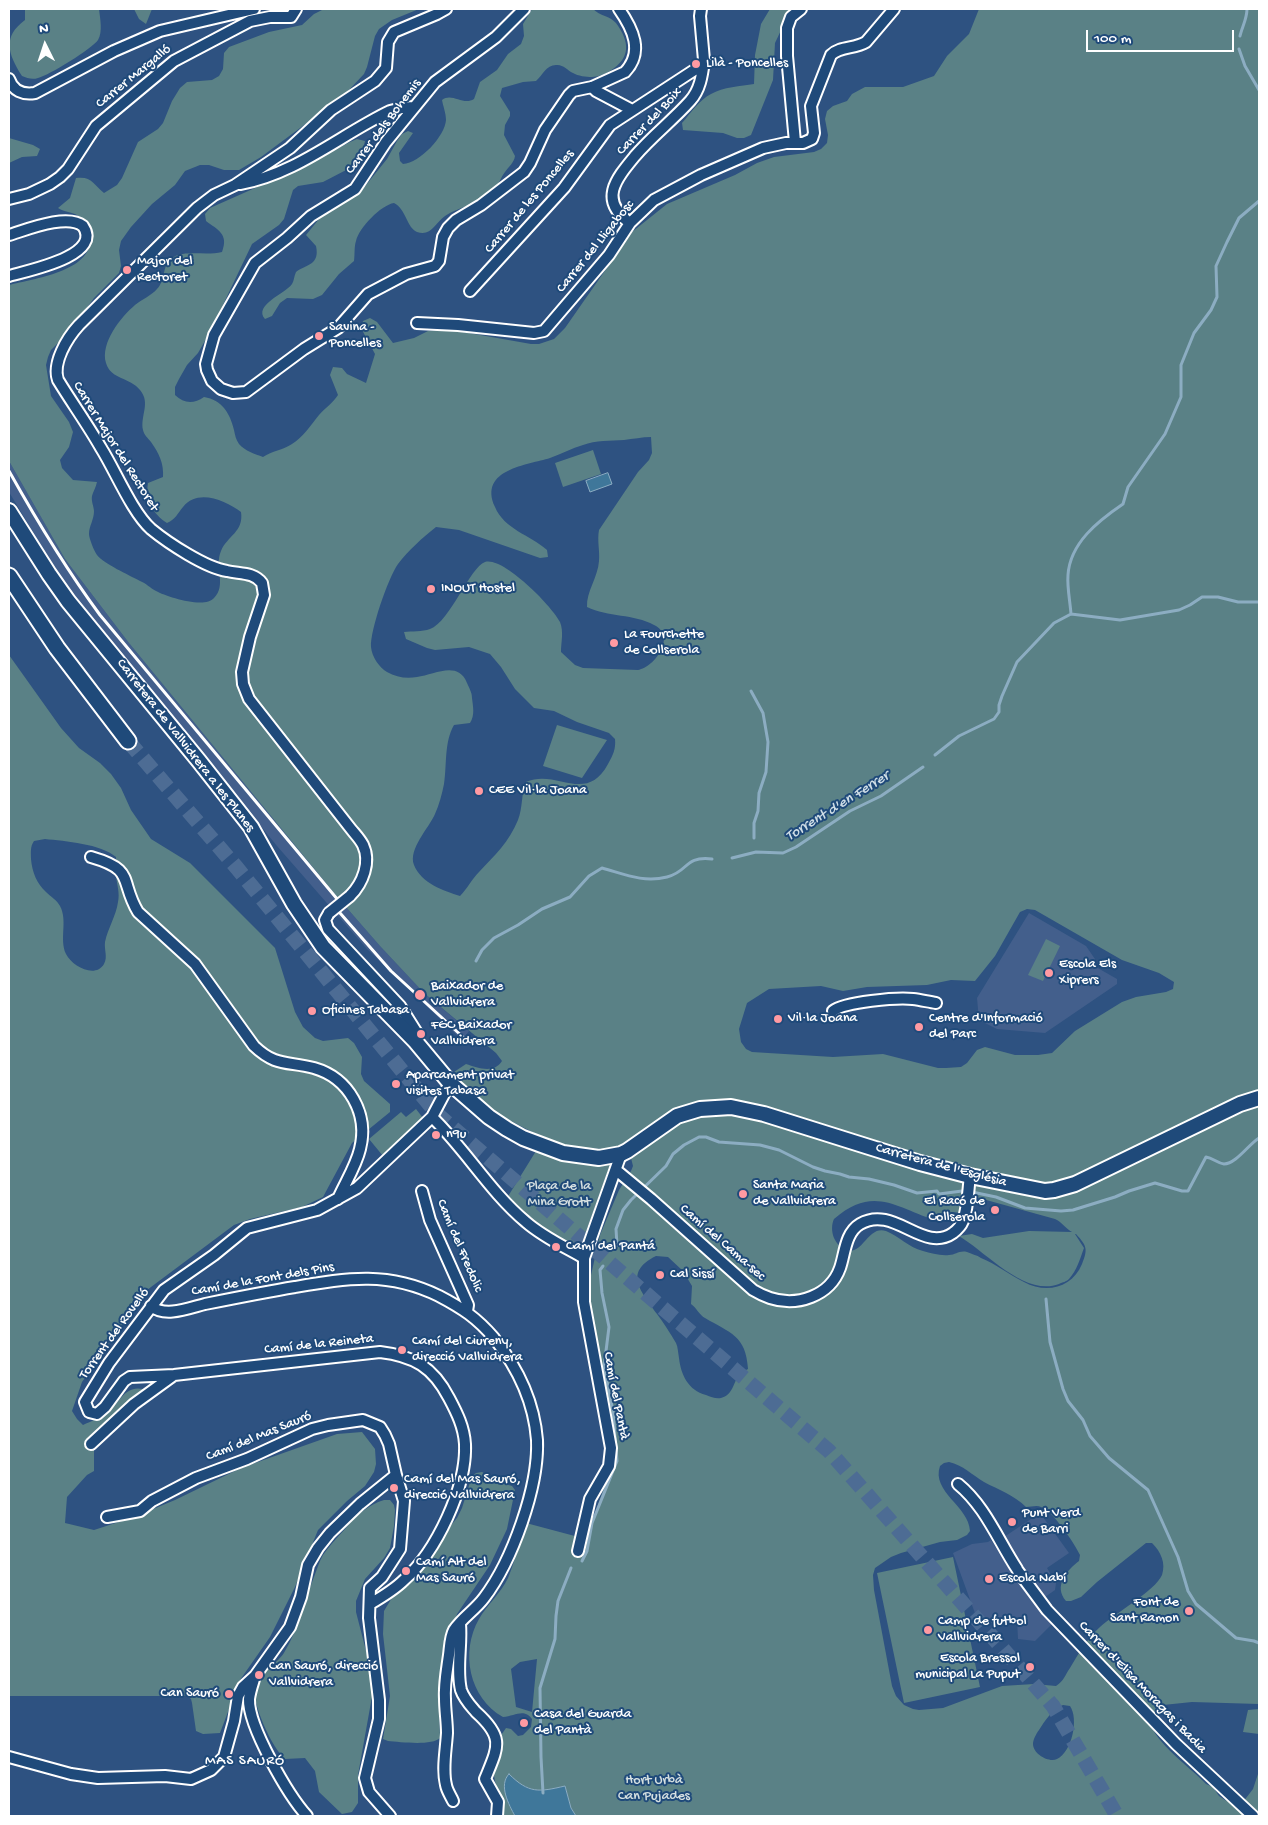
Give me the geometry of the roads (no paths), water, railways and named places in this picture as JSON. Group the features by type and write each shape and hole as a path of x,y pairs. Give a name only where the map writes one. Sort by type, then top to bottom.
{"highway":[{"path":"9,576 57,648 128,741"}],"main road":[{"name":"Carretera de Vallvidrera a les Planes","path":"9,511 68,601 199,761 251,828 294,904 323,947 415,1041 450,1084 489,1117 523,1138 576,1156 599,1158 621,1154"},
{"name":"Carretera de l'Església","path":"621,1154 677,1116 700,1109 731,1107 764,1114 920,1163 970,1176 1037,1190 1054,1190 1064,1188 1240,1104 1259,1098"}],"street":[{"path":"9,79 14,88 21,93 35,93 114,50 160,31 254,9"},
{"name":"Carrer Margalló","path":"9,199 29,194 60,177 68,169 96,126 174,61 244,24 263,18 291,17 296,9"},
{"name":"Carrer Major del Rectoret","path":"415,1041 417,1033 400,1006 328,929 326,920 329,913 357,889 363,877 365,865 364,847 249,699 243,684 242,672 250,637 264,595 262,583 253,575 227,571 211,566 186,552 150,527 140,516 102,448 56,375 58,361 71,334 197,208 214,195 235,185 290,148 331,110 375,81 386,68 388,42 394,32 446,9"},
{"name":"Carrer dels Bohemis","path":"524,9 496,37 435,82 386,142 355,189 311,216 287,238 254,263 214,335 207,358 206,370 212,381 221,389 234,393 246,392 304,349 344,323 355,306 368,294 406,274 435,266 439,261 443,237 452,224 462,215 481,205 524,172 545,130 566,99 573,91 592,87"},
{"path":"619,9 633,32 636,44 634,56 625,72 592,87 632,110"},
{"name":"Carrer del Boix","path":"630,224 618,213 614,205 613,191 616,179 644,145 690,101 699,87 704,60 701,9"},
{"path":"801,9 791,18 787,28 787,56 795,142 806,142 813,136 811,106 830,55 837,50 866,42 893,9"},
{"name":"Carrer de les Poncelles","path":"470,291 564,188 610,125 693,72 704,60"},
{"path":"235,185 257,181 315,155 390,111 413,107"},
{"name":"Carrer del Lligabosc","path":"417,323 534,333 544,330 608,255 630,224 654,200 702,175 763,148 795,142"},
{"path":"9,235 36,227 72,222 82,226 86,237 83,245 70,256 9,276"},
{"path":"91,858 118,868 126,878 134,906 138,912 195,964 254,1046 262,1054 280,1063 322,1070 333,1076 350,1091 359,1112 363,1137 360,1151 338,1199"},
{"path":"833,1011 844,1005 864,1002 912,999 936,1004"},
{"name":"Torrent del Rovelló","path":"174,1375 130,1377 124,1381 100,1412 93,1414 86,1408 87,1396 109,1362 164,1290 176,1280 214,1256 247,1228 317,1210 357,1188 432,1117 450,1084"},
{"path":"432,1117 446,1130 504,1201 527,1223 584,1258 621,1154"},
{"name":"Camí del Cama-sec","path":"616,1170 753,1290 771,1298 788,1301 808,1300 825,1290 834,1280 840,1269 846,1246 853,1230 866,1221 877,1219 895,1222 931,1238 941,1238 950,1235 962,1223 970,1176"},
{"name":"Camí del Fredolic","path":"422,1192 430,1220 468,1304 467,1311"},
{"name":"Camí del Pantà","path":"578,1552 590,1499 609,1466 611,1448 584,1302 584,1258"},
{"name":"Camí de la Font dels Pins","path":"151,1306 156,1310 171,1311 314,1283 349,1279 393,1280 426,1290 467,1311 492,1336 522,1379 532,1411 537,1451 532,1490 506,1562 484,1599 454,1631 452,1638 445,1681 447,1733 445,1762 446,1785 453,1802"},
{"name":"Camí de la Reineta","path":"91,1444 134,1404 174,1375 380,1352 402,1356 416,1362 437,1377 458,1417 464,1435 464,1464 451,1510 439,1536 411,1574 400,1584 370,1604"},
{"name":"Camí del Mas Sauró","path":"107,1517 140,1511 152,1501 196,1478 247,1459 312,1429 363,1420 380,1427 389,1444 404,1501 400,1549 382,1577 370,1588 370,1604"},
{"path":"9,1757 84,1777 164,1776 191,1779 211,1770 224,1756 234,1721 238,1696 243,1687 255,1676 290,1627 301,1597 308,1565 318,1548 330,1533 360,1504 396,1475"},
{"name":"Carrer d'Elisa Moragas i Badia","path":"958,1484 972,1497 988,1519 1018,1570 1047,1610 1176,1744 1253,1816"},
{"path":"370,1604 369,1618 379,1700 378,1718 365,1778 369,1792 390,1816"},
{"path":"460,1624 460,1682 463,1695 470,1706 483,1717 496,1734 497,1748 485,1779 498,1802 497,1816"},
{"path":"255,1676 249,1699 250,1709 256,1726 286,1789 306,1816"}],"waterway":[{"name":"Torrent d'en Ferrer","path":"1240,36 1247,9"},
{"name":"Torrent d'en Ferrer","path":"1239,49 1245,66 1259,90"},
{"name":"Torrent d'en Ferrer","path":"935,755 959,736 994,719 999,712 1002,696 1017,662 1054,623 1071,614 1068,575 1074,553 1095,525 1123,504 1128,487 1165,434 1181,397 1181,365 1194,333 1211,310 1217,297 1216,266 1239,218 1259,201"},
{"path":"1071,614 1120,620 1179,610 1202,597 1218,597 1238,602 1259,602"},
{"path":"751,691 763,713 768,742 766,772 759,793 758,811 754,823 754,838"},
{"name":"Torrent d'en Ferrer","path":"732,858 756,852 783,853 796,847 850,811 881,796 923,767"},
{"name":"Torrent d'en Ferrer","path":"476,961 482,950 494,938 542,909 570,897 589,876 602,868 634,877 658,879 674,874 696,860 712,859"},
{"path":"617,1245 616,1229 623,1210 666,1166 673,1154 684,1145 699,1137 706,1137 719,1142 760,1145 779,1150 825,1171 849,1177 869,1179 917,1193 937,1191 939,1194 962,1191"},
{"path":"972,1192 996,1197 1025,1208 1061,1211 1073,1210 1155,1183 1188,1191 1206,1157 1224,1164 1229,1163 1259,1138"},
{"path":"582,1561 587,1551 592,1523 617,1461 613,1411 604,1367 609,1327 602,1293 600,1270 603,1266"},
{"path":"1046,1299 1050,1342 1068,1401 1083,1420 1090,1436 1109,1458 1148,1490 1178,1557 1188,1591 1196,1604 1236,1638 1259,1643"},
{"path":"543,1793 540,1688 555,1639 558,1601 571,1568"}],"tunnel":[{"path":"128,741 237,868 438,1115 829,1451 1053,1706 1117,1816"}],"railway":[{"path":"9,471 52,544 100,615 338,900"},
{"path":"340,913 391,971 464,1038"}],"place":[{"name":"Lilà - Poncelles","path":"696,64"},
{"name":"Major del Rectoret","path":"127,270"},
{"name":"Savina - Poncelles","path":"319,336"},
{"name":"INOUT Hostel","path":"431,589"},
{"name":"La Fourchette de Collserola","path":"614,643"},
{"name":"CEE Vil·la Joana","path":"479,791"},
{"name":"Escola Els Xiprers","path":"1049,973"},
{"name":"Baixador de Vallvidrera","path":"420,995"},
{"name":"Oficines Tabasa","path":"312,1011"},
{"name":"Vil·la Joana","path":"778,1019"},
{"name":"Centre d'Informació del Parc","path":"919,1027"},
{"name":"FGC Baixador Vallvidrera","path":"421,1034"},
{"name":"Aparcament privat visites Tabasa","path":"396,1084"},
{"name":"n9u","path":"436,1135"},
{"name":"Santa Maria de Vallvidrera","path":"743,1194"},
{"name":"El Racó de Collserola","path":"995,1210"},
{"name":"Camí del Pantá","path":"556,1247"},
{"name":"Cal Sissí","path":"660,1275"},
{"name":"Camí del Ciureny, direcció Vallvidrera","path":"402,1350"},
{"name":"Camí del Mas Sauró, direcció Vallvidrera","path":"394,1488"},
{"name":"Punt Verd de Barri","path":"1012,1522"},
{"name":"Camí Alt del Mas Sauró","path":"406,1571"},
{"name":"Escola Nabí","path":"989,1579"},
{"name":"Font de Sant Ramon","path":"1189,1611"},
{"name":"Camp de futbol Vallvidrera","path":"928,1630"},
{"name":"Escola Bressol municipal La Puput","path":"1030,1667"},
{"name":"Can Sauró, direcció Vallvidrera","path":"259,1675"},
{"name":"Can Sauró","path":"229,1694"},
{"name":"Casa del Guarda del Pantà","path":"524,1723"}],"district":[{"name":"MAS SAURÓ","path":"245,1762"}],"park label":[{"name":"Plaça de la Mina Grott","path":"559,1196"},
{"name":"Hort Urbà Can Pujades","path":"654,1789"}]}
